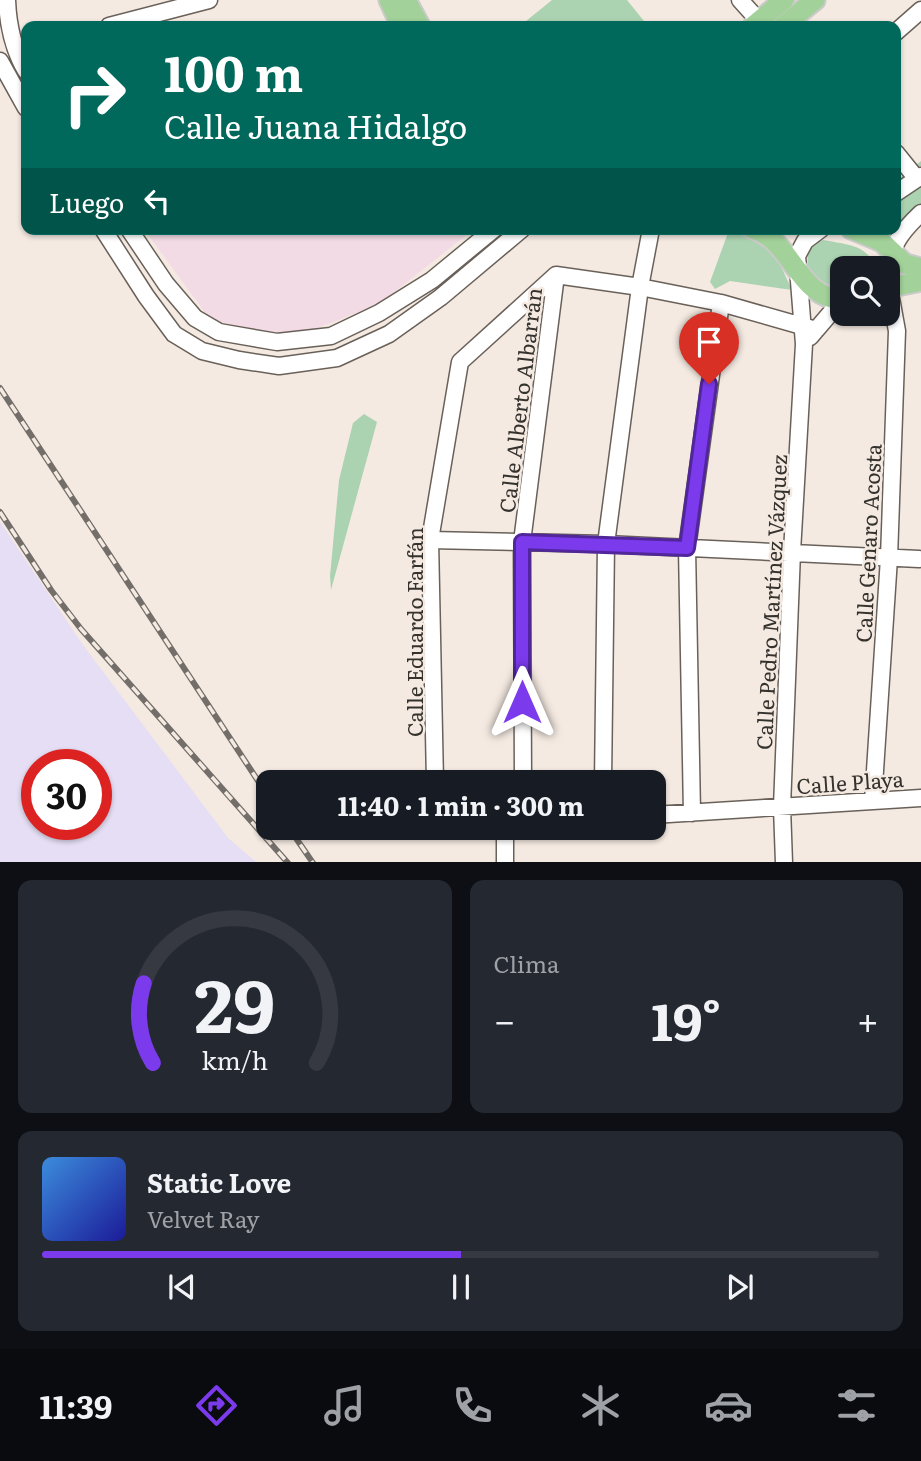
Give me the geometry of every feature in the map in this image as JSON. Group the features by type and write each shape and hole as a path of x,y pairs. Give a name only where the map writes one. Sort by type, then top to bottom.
{"main road":[{"path":"388,0 398,21"},
{"path":"406,0 417,21"},
{"path":"760,21 784,0"},
{"path":"789,21 815,0"},
{"path":"765,235 778,245 807,285 818,294 830,298"},
{"path":"865,235 882,242 905,264 921,268"},
{"path":"900,282 921,281"}],"street":[{"path":"6,0 8,22 20,50 0,63 21,99"},
{"path":"128,21 209,0"},
{"path":"740,0 754,21"},
{"path":"901,28 921,10"},
{"path":"901,158 919,178 901,189"},
{"path":"901,233 921,213"},
{"path":"107,235 174,334 202,351 279,366 337,358 389,334 441,297 515,235"},
{"path":"134,235 166,284 195,318 219,332 277,342 331,336 379,313 432,280 487,235"},
{"path":"603,770 606,544 640,287 651,235"},
{"name":"Calle Pedro Martínez Vázquez","path":"784,862 782,807 792,552 804,344 809,328 797,257 805,241 813,235"},
{"path":"891,256 899,235"},
{"path":"556,275 640,287 721,303 809,328 830,312"},
{"name":"Calle Eduardo Farfán","path":"435,770 430,540 460,362 556,275"},
{"name":"Calle Alberto Albarrán","path":"523,770 522,542 556,275"},
{"path":"692,813 687,548 721,303"},
{"name":"Calle Genaro Acosta","path":"873,801 889,558 896,326"},
{"path":"430,540 606,544 919,559"},
{"name":"Calle Playa","path":"666,814 921,798"},
{"path":"505,840 505,862"}],"shaded area":[{"path":"148,235 466,235 382,302 334,322 277,342 219,332"},
{"path":"0,522 83,645 228,838 256,862 0,862"}],"green space":[{"path":"552,0 627,0 644,21 526,21"},
{"path":"921,161 921,209 901,226 901,177"},
{"path":"727,235 742,235 761,242 779,262 792,290 730,281 715,289 710,282"},
{"path":"823,240 847,244 855,246 868,256 830,256 830,285 818,280 809,269 808,254 811,245"},
{"path":"364,414 377,422 331,590 339,480 353,423"}],"railway":[{"path":"0,388 256,778"},
{"path":"0,512 51,590 81,629 287,862"},
{"path":"297,840 312,862"}],"route":[{"path":"522,702 522,542 687,548 709,384"}]}
